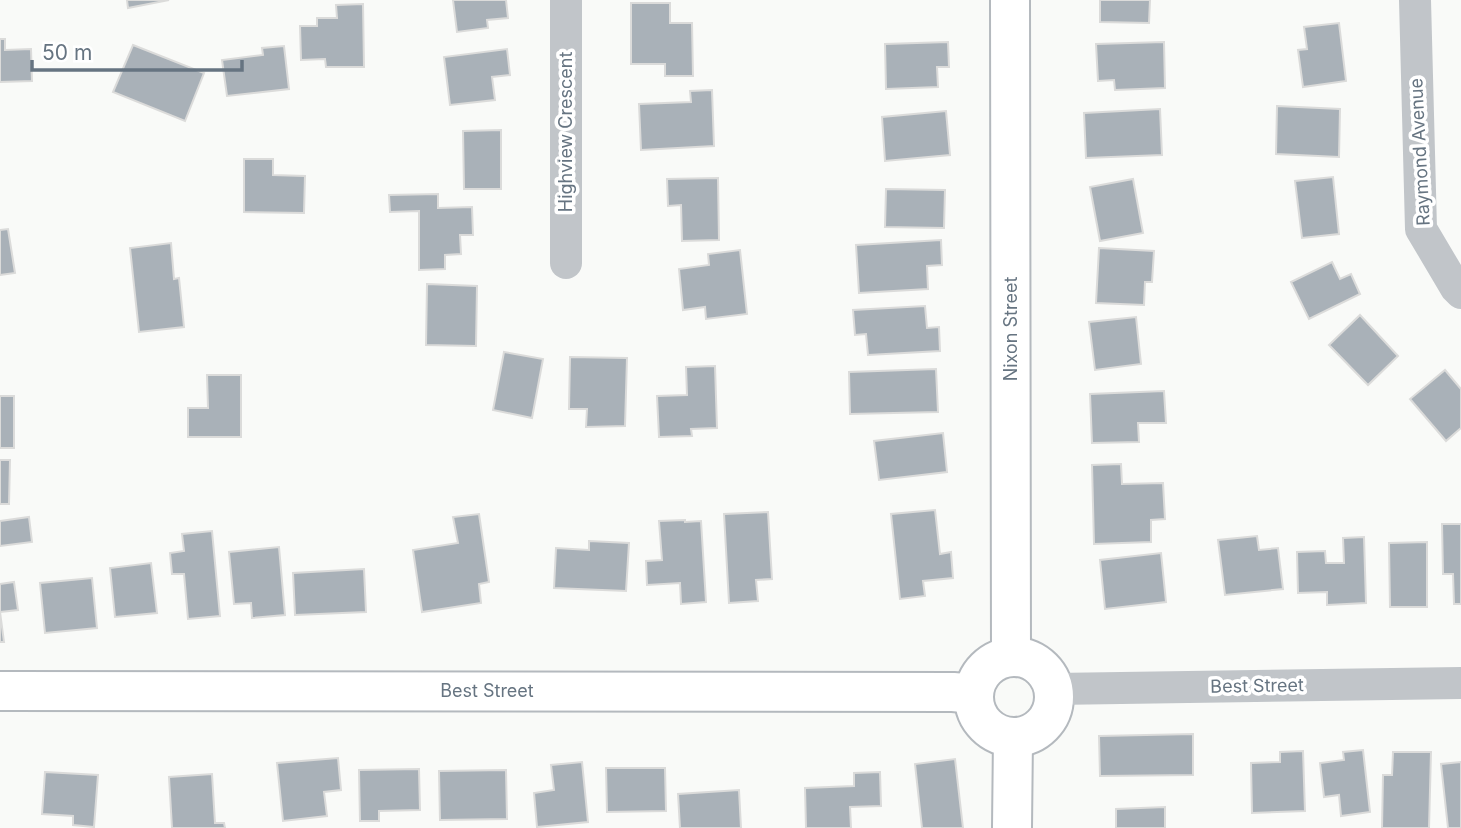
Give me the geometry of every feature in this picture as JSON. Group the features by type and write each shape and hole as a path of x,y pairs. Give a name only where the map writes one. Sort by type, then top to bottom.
{"street":[{"name":"Highview Crescent","path":"566,0 566,263"},
{"name":"Nixon Street","path":"1010,0 1011,657"},
{"name":"Raymond Avenue","path":"1415,0 1421,229 1461,293"},
{"path":"1011,657 1036,663 1048,676 1054,689 1052,711 1045,723 1032,733 1013,737 996,733 985,724 975,708 974,694 979,677 986,668 998,660 1011,657"},
{"name":"Best Street","path":"1054,689 1461,683"},
{"name":"Best Street","path":"0,691 974,694"},
{"path":"1012,828 1013,737"}],"building":[{"path":"127,0 169,0 128,8"},
{"path":"453,0 506,0 508,18 487,20 488,28 457,32"},
{"path":"1100,0 1150,0 1149,23 1100,22"},
{"path":"631,3 670,3 670,23 692,23 693,76 665,76 665,64 631,64"},
{"path":"363,4 364,67 326,67 325,59 301,60 300,26 317,26 317,18 337,18 336,5"},
{"path":"1339,23 1346,81 1303,87 1298,50 1307,49 1304,27"},
{"path":"0,39 5,39 5,50 31,49 32,81 0,82"},
{"path":"948,42 949,67 937,67 938,87 886,89 885,44"},
{"path":"1164,42 1165,88 1115,90 1114,80 1098,81 1096,44"},
{"path":"133,45 204,73 185,121 113,92"},
{"path":"284,46 289,89 227,96 222,60 263,55 262,48"},
{"path":"507,49 510,75 492,77 495,100 450,105 444,57"},
{"path":"712,90 714,146 641,150 639,104 691,102 690,91"},
{"path":"1277,106 1340,109 1339,157 1276,154"},
{"path":"1160,109 1162,155 1086,158 1084,113"},
{"path":"946,111 950,155 885,161 882,117"},
{"path":"501,130 501,189 464,189 463,131"},
{"path":"244,159 273,159 273,175 305,176 304,213 244,212"},
{"path":"1333,177 1339,234 1302,238 1295,181"},
{"path":"718,178 719,240 682,241 681,205 668,206 667,179"},
{"path":"1133,179 1143,233 1100,241 1090,187"},
{"path":"886,189 945,190 944,228 885,227"},
{"path":"438,194 438,208 472,207 473,235 460,235 461,254 445,255 445,269 419,270 419,211 390,212 389,195"},
{"path":"8,229 15,273 0,275 0,230"},
{"path":"941,240 942,265 927,266 928,289 859,293 856,245"},
{"path":"171,243 174,279 179,278 184,327 139,332 130,248"},
{"path":"1099,248 1154,251 1152,282 1145,282 1144,305 1096,303"},
{"path":"740,250 747,314 706,319 705,307 683,310 679,269 709,265 708,254"},
{"path":"1332,262 1340,279 1351,274 1360,294 1309,319 1291,282"},
{"path":"427,284 477,286 476,346 426,345"},
{"path":"925,306 927,328 939,327 940,351 868,355 866,334 855,335 853,310"},
{"path":"1360,315 1398,356 1368,385 1329,345"},
{"path":"1136,317 1141,364 1095,370 1089,322"},
{"path":"504,352 543,359 532,418 493,410"},
{"path":"570,357 627,358 625,426 586,427 587,409 569,409"},
{"path":"715,366 717,428 691,429 692,436 659,437 657,396 687,395 686,367"},
{"path":"936,369 938,412 850,414 849,372"},
{"path":"1445,370 1461,389 1461,428 1446,441 1410,399"},
{"path":"207,375 241,375 241,437 188,437 188,408 208,408"},
{"path":"1164,391 1166,423 1138,423 1139,442 1092,443 1090,394"},
{"path":"0,396 14,396 14,448 0,448"},
{"path":"943,433 947,472 879,480 874,441"},
{"path":"0,460 10,460 9,504 0,504"},
{"path":"1121,464 1122,484 1163,483 1165,519 1151,520 1151,542 1094,544 1092,465"},
{"path":"935,510 940,554 951,552 953,578 923,581 925,596 900,599 891,514"},
{"path":"768,512 772,579 756,580 758,601 729,603 724,514"},
{"path":"479,514 489,582 479,584 481,603 422,612 413,550 458,543 453,517"},
{"path":"29,517 32,542 0,546 0,521"},
{"path":"659,521 701,521 706,602 681,604 680,583 647,585 646,561 662,560"},
{"path":"1442,524 1461,524 1461,604 1454,604 1453,574 1443,574"},
{"path":"212,531 220,616 188,619 184,574 172,574 170,553 184,551 182,534"},
{"path":"1257,536 1259,550 1278,548 1283,589 1225,595 1218,540"},
{"path":"1364,537 1366,603 1327,605 1327,592 1298,593 1297,552 1325,551 1326,563 1344,563 1343,538"},
{"path":"589,541 629,543 626,591 554,588 556,548 589,550"},
{"path":"1427,542 1427,607 1390,607 1389,543"},
{"path":"279,547 285,615 252,618 251,603 234,604 229,552"},
{"path":"1161,553 1166,602 1105,609 1100,560"},
{"path":"151,563 157,613 115,617 110,568"},
{"path":"364,569 366,612 295,615 293,573"},
{"path":"92,578 97,628 45,633 40,583"},
{"path":"14,582 18,610 0,612 0,584"},
{"path":"0,612 4,642 0,642"},
{"path":"1193,734 1193,775 1100,776 1099,736"},
{"path":"1363,750 1370,812 1341,816 1339,795 1324,797 1320,763 1344,760 1343,752"},
{"path":"1303,751 1305,811 1252,813 1251,763 1280,762 1280,752"},
{"path":"1393,752 1431,752 1429,828 1382,828 1383,775 1392,775"},
{"path":"338,758 341,790 324,792 327,816 283,821 277,763"},
{"path":"955,759 963,828 922,828 915,764"},
{"path":"582,762 588,822 537,827 534,793 554,790 551,765"},
{"path":"1461,762 1461,828 1448,828 1441,764"},
{"path":"606,768 665,768 666,811 607,812"},
{"path":"419,769 420,810 379,811 379,821 360,821 359,770"},
{"path":"506,770 507,819 440,820 439,771"},
{"path":"45,772 98,775 94,827 73,825 73,816 42,814"},
{"path":"880,772 881,806 850,807 851,828 806,828 805,788 854,786 854,773"},
{"path":"212,774 215,823 224,823 225,828 172,828 169,777"},
{"path":"739,790 741,828 680,828 678,794"},
{"path":"1165,807 1165,828 1116,828 1116,809"}]}
